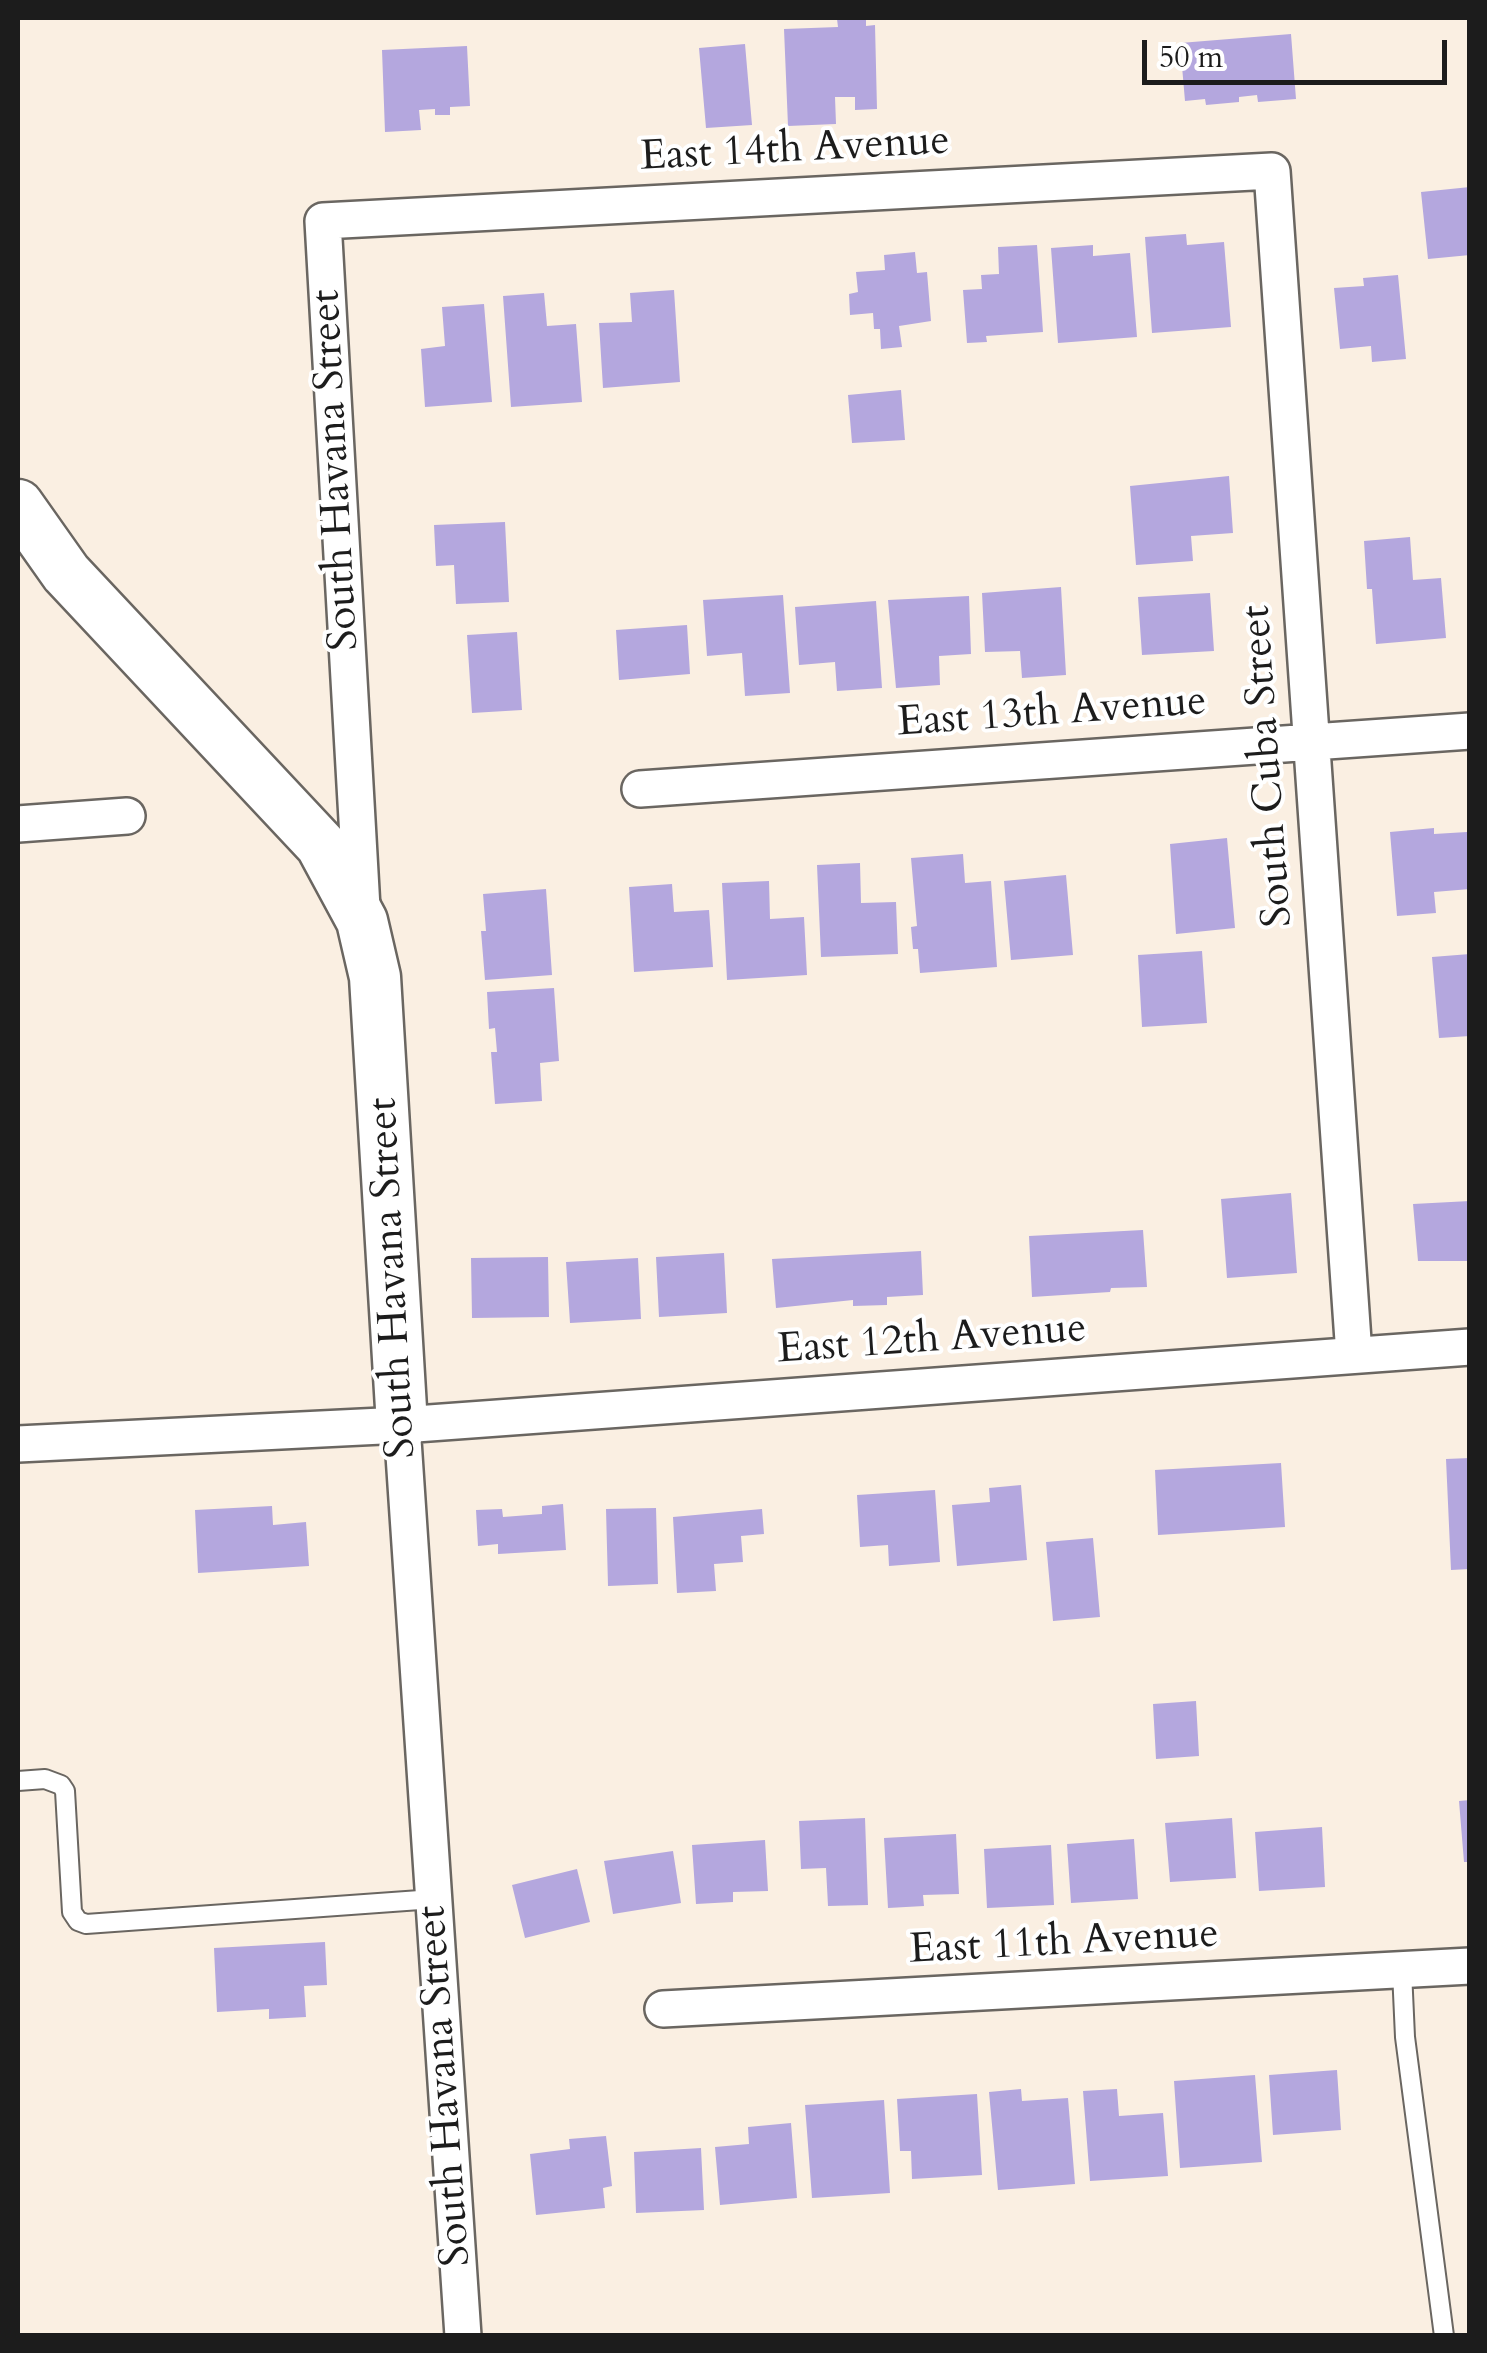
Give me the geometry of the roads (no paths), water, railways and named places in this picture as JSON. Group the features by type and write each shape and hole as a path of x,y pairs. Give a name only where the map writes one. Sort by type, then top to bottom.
{"street":[{"name":"East 14th Avenue","path":"324,220 1272,171"},
{"name":"South Cuba Street","path":"1272,171 1354,1355"},
{"name":"South Havana Street","path":"324,220 362,921 376,996 463,2336"},
{"path":"18,505 66,573 321,844 362,921"},
{"name":"East 13th Avenue","path":"640,789 1470,731"},
{"path":"18,824 127,816"},
{"name":"East 12th Avenue","path":"402,1425 1470,1347"},
{"path":"18,1444 402,1425"},
{"name":"East 11th Avenue","path":"664,2009 1470,1966"}],"lane":[{"path":"18,1781 45,1779 61,1785 65,1791 72,1912 86,1924 434,1899"},
{"path":"1402,1971 1404,2038 1444,2336"}]}
